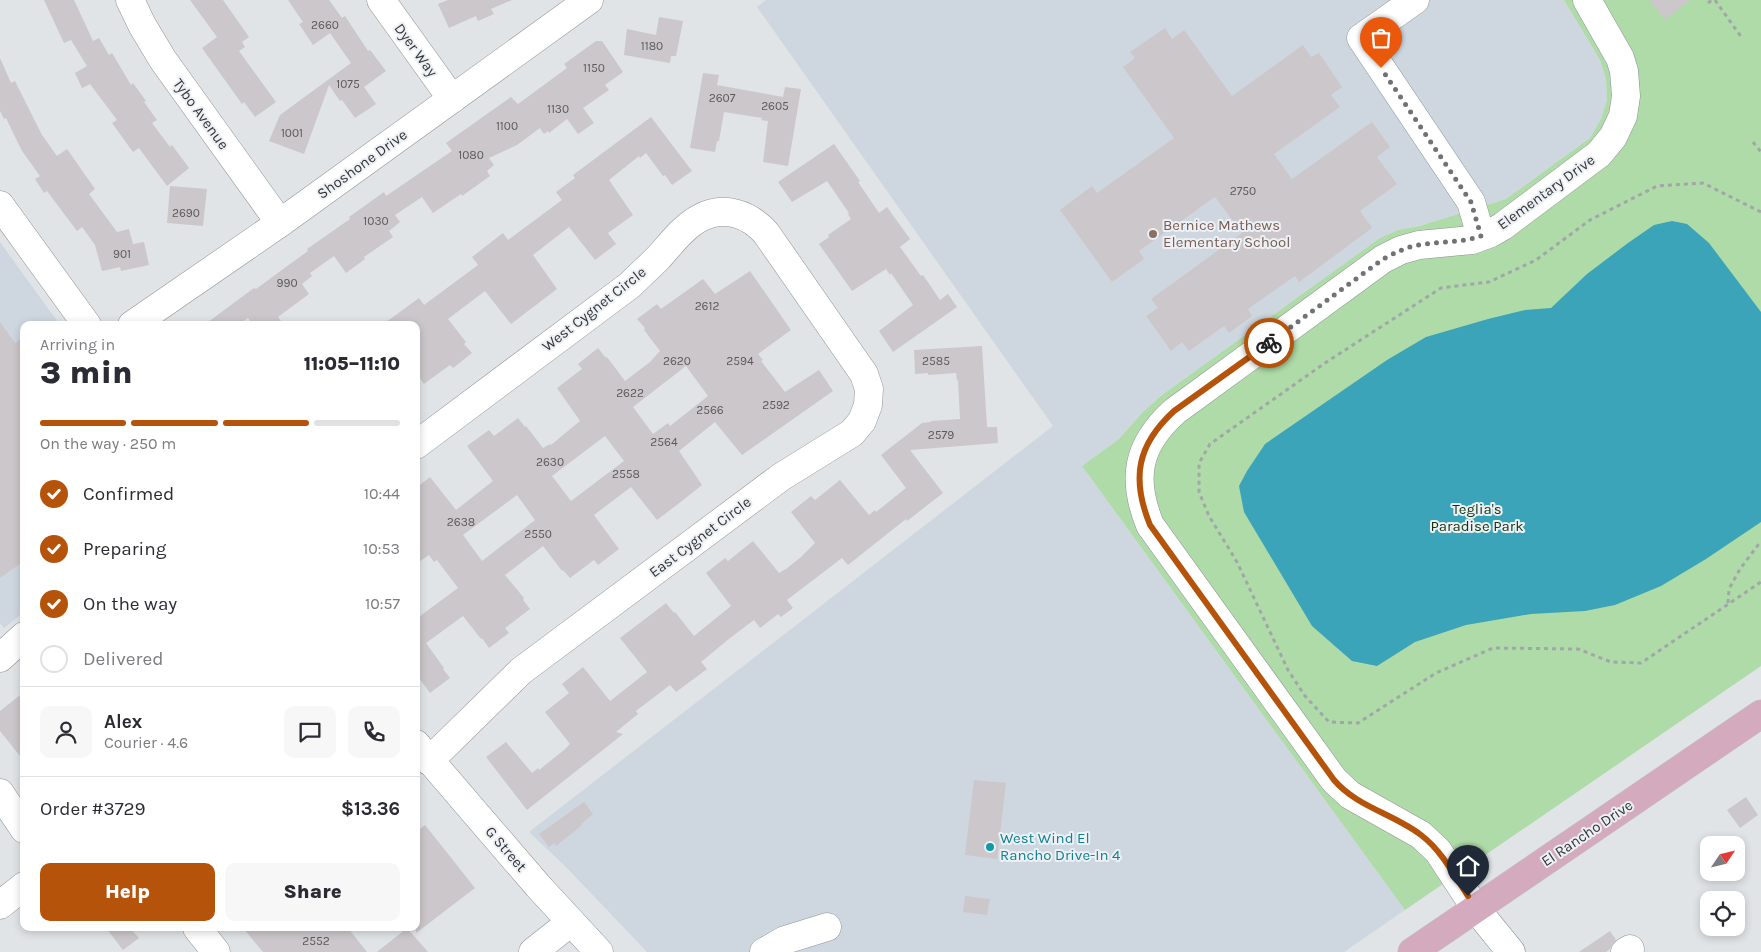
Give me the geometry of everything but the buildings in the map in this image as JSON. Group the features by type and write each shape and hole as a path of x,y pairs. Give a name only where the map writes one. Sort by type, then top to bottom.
{"main road":[{"name":"El Rancho Drive","path":"1412,952 1761,714"}],"street":[{"name":"Tybo Avenue","path":"130,0 142,25 163,60 280,223"},
{"name":"Dyer Way","path":"381,0 452,99"},
{"name":"Shoshone Drive","path":"138,321 280,223 589,0"},
{"path":"1415,0 1361,38 1471,202 1481,236"},
{"name":"Elementary Drive","path":"1511,952 1476,909 1438,851 1421,835 1350,795 1334,780 1150,525 1142,506 1139,483 1140,465 1148,443 1160,424 1174,411 1383,259 1401,250 1420,245 1472,240 1503,226 1600,154 1613,137 1623,116 1626,96 1624,71 1615,46 1587,0"},
{"path":"0,205 82,321"},
{"name":"West Cygnet Circle","path":"420,442 630,284 656,260 681,232 700,218 715,212 730,212 744,216 758,224 806,290"},
{"name":"East Cygnet Circle","path":"423,752 521,671 736,509 781,477 852,433 862,421 868,406 868,389 864,374 806,290"},
{"path":"0,658 20,640"},
{"name":"G Street","path":"423,752 599,952"},
{"path":"0,793 20,823"},
{"path":"0,905 20,889"},
{"path":"533,952 571,922"},
{"path":"764,952 785,940 827,927 799,952"},
{"path":"199,931 216,952"}],"path":[{"path":"1708,3 1714,0 1742,38"},
{"path":"1753,142 1761,152"},
{"path":"1761,212 1703,183 1658,186 1590,220 1536,260 1489,282 1440,288 1325,363 1210,444 1199,463 1200,492 1209,516 1237,562 1288,670 1306,696 1329,722 1358,723 1436,673 1493,648 1578,649 1611,662 1641,663 1761,582"},
{"path":"1728,604 1729,589 1740,569 1761,541"}],"shaded area":[{"path":"766,0 1564,0 1600,60 1606,79 1607,100 1601,119 1590,138 1506,199 1420,226 1398,230 1380,238 1162,395 1143,412 1119,439 1082,466 1405,910 1344,952 647,952 566,867 529,832 1053,426 757,7"},
{"path":"0,242 57,321 20,321 20,615 4,628 0,623"}],"green space":[{"name":"Teglia's Paradise Park","path":"1564,0 1761,0 1761,666 1405,910 1082,466 1119,439 1143,412 1162,395 1380,238 1398,230 1420,226 1506,199 1590,138 1601,119 1607,100 1606,79 1600,60"}],"water":[{"path":"1672,221 1687,224 1709,243 1761,312 1761,522 1706,559 1661,586 1615,605 1585,611 1531,614 1466,625 1415,642 1377,666 1352,661 1312,626 1244,512 1239,486 1265,444 1387,360 1426,337 1525,310 1551,308 1587,274 1628,243 1654,225"}],"way so far":[{"path":"1269,343 1383,259 1401,250 1420,245 1472,240 1481,236 1471,202 1381,68"}],"place":[{"name":"Bernice Mathews Elementary School","path":"1153,234"},
{"name":"West Wind El Rancho Drive-In 4","path":"990,847"}],"route":[{"path":"1269,343 1174,411 1160,424 1148,443 1140,465 1139,483 1142,506 1150,525 1334,780 1350,795 1421,835 1438,851 1468,896"}]}
